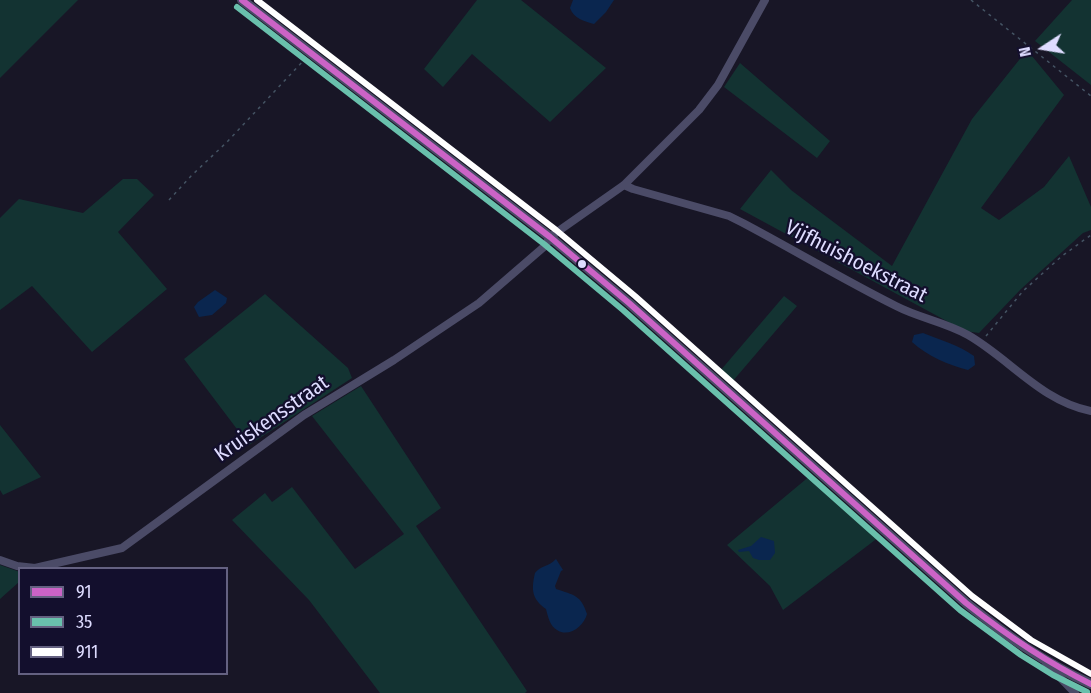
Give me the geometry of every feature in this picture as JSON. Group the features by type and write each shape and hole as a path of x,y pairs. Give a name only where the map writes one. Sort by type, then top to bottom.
{"street":[{"path":"242,0 629,303 966,603 1044,661 1091,684"},
{"name":"Kruiskensstraat","path":"39,567 122,548 304,415 386,365 479,303 547,241 624,185 699,110 718,85 765,0"},
{"name":"Vijfhuishoekstraat","path":"624,185 729,216 897,307 965,333 1055,399 1091,411"},
{"name":"Kruiskensstraat","path":"0,560 18,567"},
{"path":"1044,661 1075,693"}],"path":[{"path":"971,0 1091,96"},
{"path":"169,200 310,53"},
{"path":"981,343 1023,291 1062,256 1091,235"}],"green space":[{"path":"0,0 78,0 0,78"},
{"path":"477,0 521,0 606,68 550,122 472,54 443,87 424,69"},
{"path":"1072,0 1091,0 1091,85 1035,41"},
{"path":"1027,50 1064,95 981,208 999,220 1044,187 1069,156 1091,207 1091,230 1083,233 1021,289 979,333 965,331 740,209 771,170 791,190 892,266 972,119"},
{"path":"740,63 830,141 817,158 724,87"},
{"path":"123,179 137,179 154,195 118,232 167,289 92,352 32,286 0,310 0,218 19,199 83,213"},
{"path":"265,294 348,368 352,378 249,445 184,359"},
{"path":"784,296 797,306 732,382 720,371"},
{"path":"361,386 441,508 416,526 527,691 525,693 380,693 309,600 232,520 265,493 272,502 292,487 355,569 404,534 312,416"},
{"path":"0,425 41,477 3,495 0,490"},
{"path":"811,475 840,504 863,520 879,537 783,610 770,586 727,545"},
{"path":"0,565 18,571 18,583 0,599"}],"water":[{"path":"573,0 614,0 594,24 574,15 570,8"},
{"path":"215,290 227,298 226,303 212,315 199,317 194,307"},
{"path":"923,333 968,352 974,356 975,365 968,370 946,363 924,352 912,342 914,335"},
{"path":"761,537 774,541 775,553 770,560 753,558 749,551 739,552 738,550 751,546"},
{"path":"556,559 563,570 555,586 556,589 579,599 587,614 583,623 575,630 566,633 553,626 546,609 535,598 533,589 535,573"}],"transit line":[{"name":"91","path":"242,0 550,237 629,303 966,603 1026,647 1091,684"},
{"name":"911","path":"257,0 556,230 635,296 972,596 1031,640 1091,674"},
{"name":"35","path":"237,7 544,244 623,310 960,610 1021,655 1087,692"}]}
